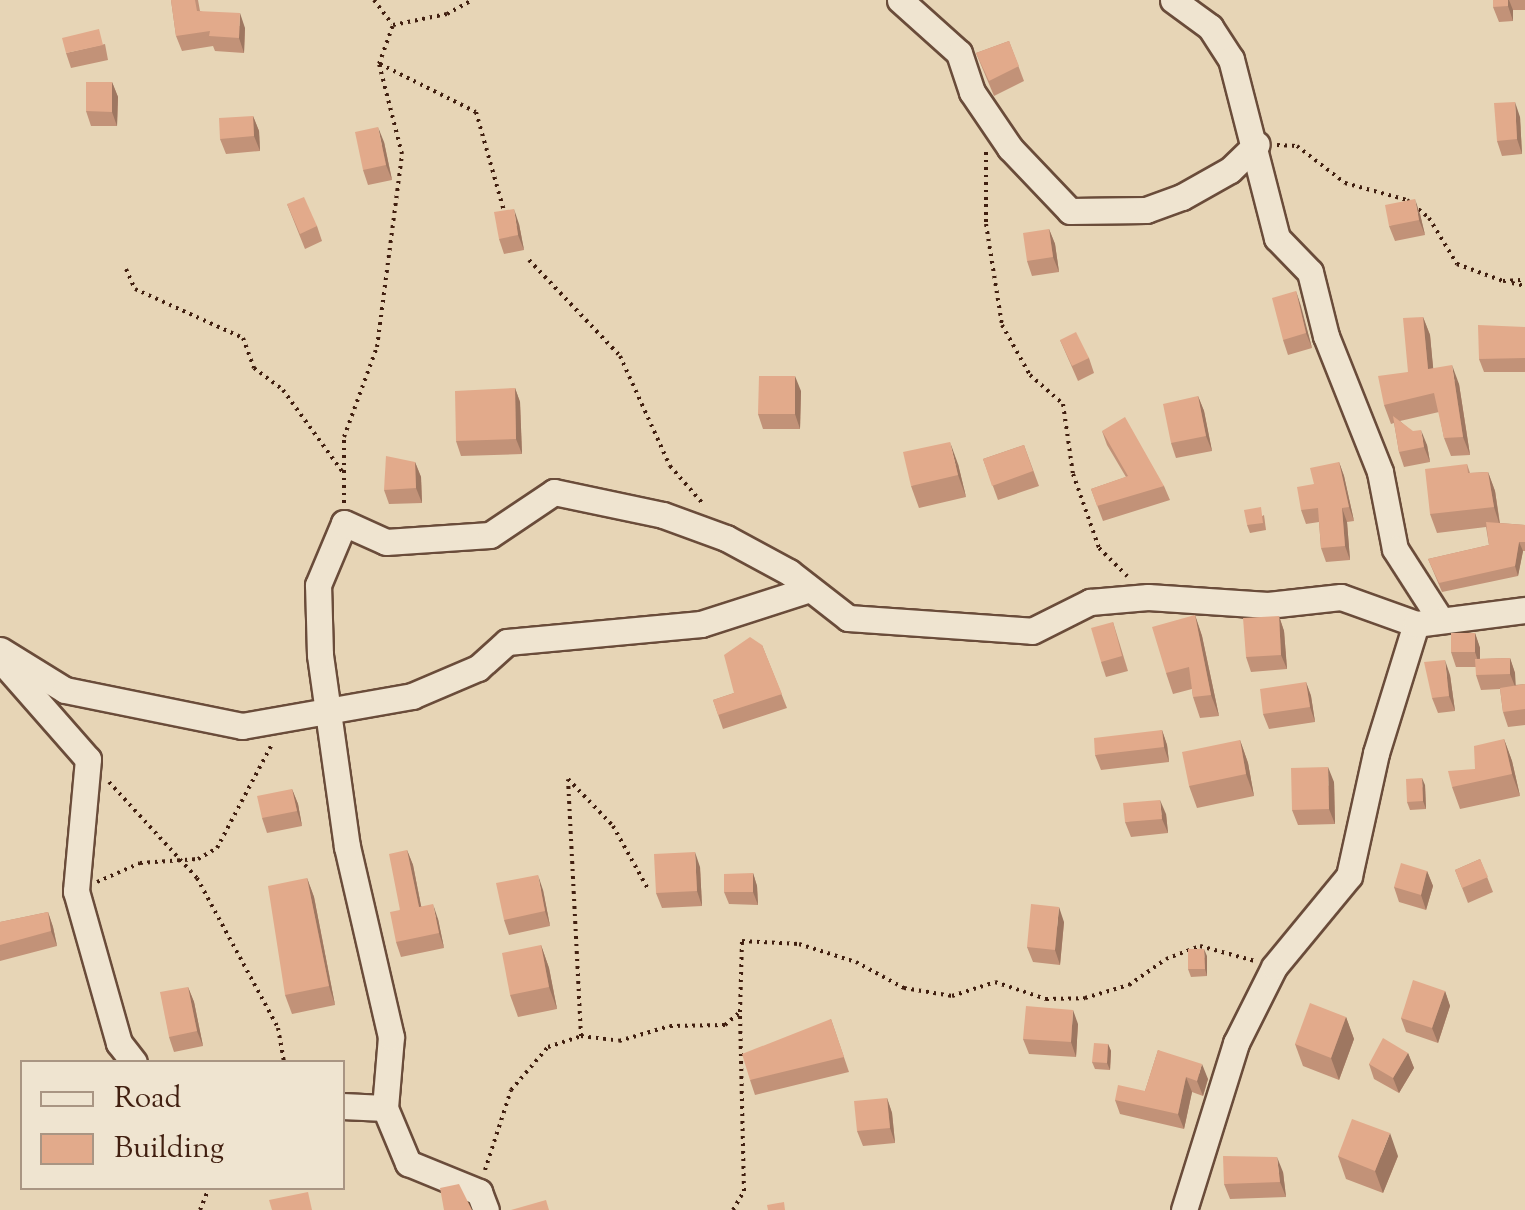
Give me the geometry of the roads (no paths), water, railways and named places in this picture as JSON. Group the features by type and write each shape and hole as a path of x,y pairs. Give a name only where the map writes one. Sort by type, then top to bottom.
{"street":[{"path":"900,0 959,54 972,92 1010,148 1070,211 1146,210 1182,198 1230,170 1258,144"},
{"path":"1172,0 1210,27 1231,58 1258,144 1276,238 1310,272 1326,336 1380,472 1395,549 1428,622 1376,754 1349,876 1274,967 1236,1042 1184,1210"},
{"path":"482,1201 408,1164 385,1108 392,1037 347,847 328,712 318,585 344,523 386,542 490,536 554,492 664,515 726,538 810,588 848,618 1032,631 1090,602 1148,597 1268,605 1341,598 1428,622 1525,610"},
{"path":"0,650 65,690 242,726 412,696 478,668 507,642 701,624 810,588"},
{"path":"0,659 88,759 76,890 113,1025 133,1060"},
{"path":"345,1106 385,1108"}]}
